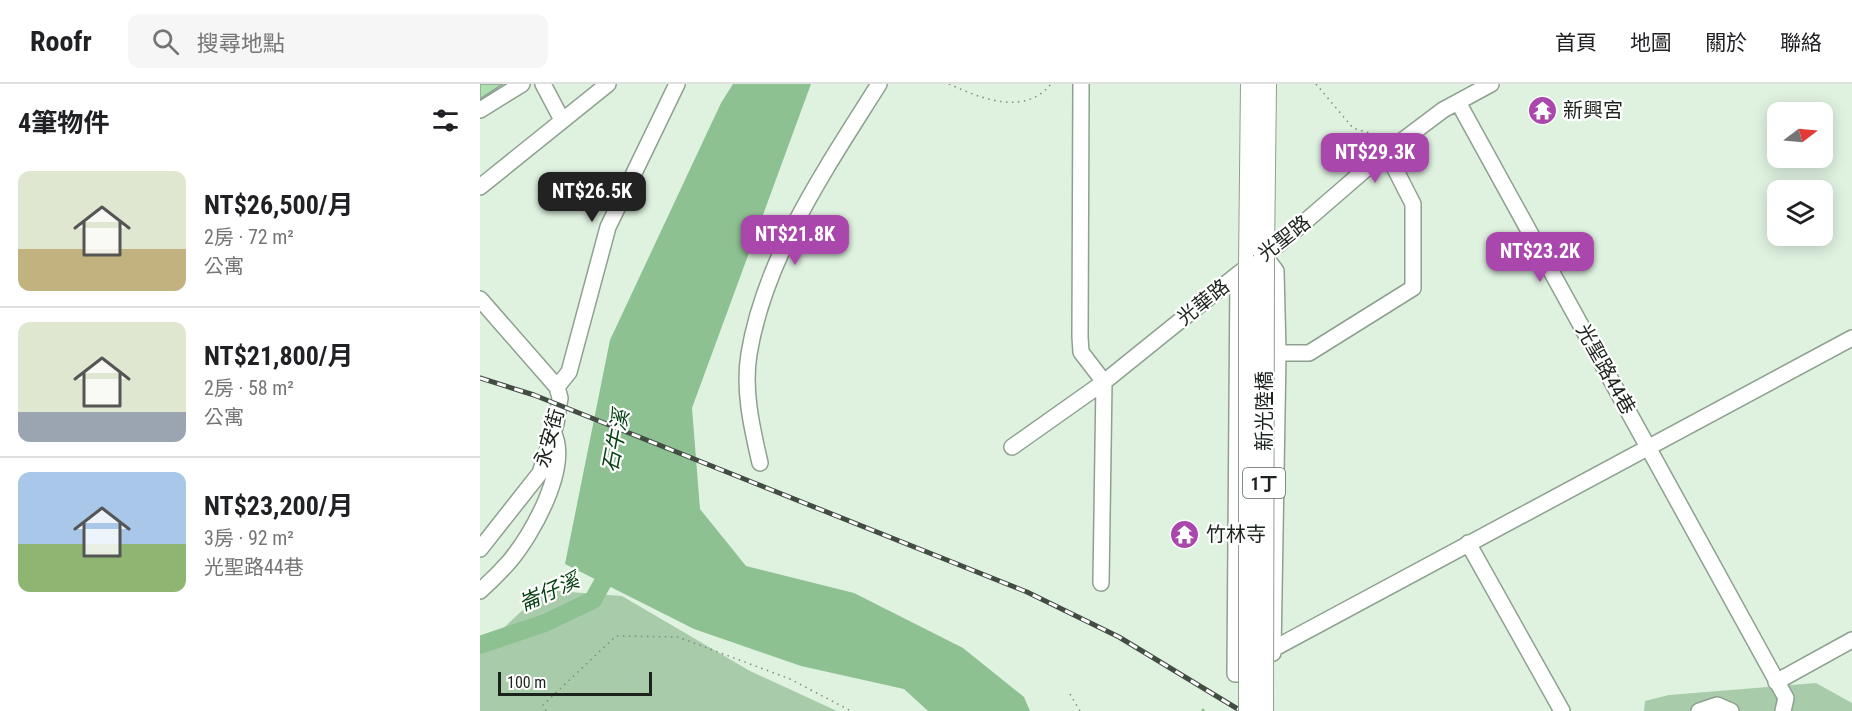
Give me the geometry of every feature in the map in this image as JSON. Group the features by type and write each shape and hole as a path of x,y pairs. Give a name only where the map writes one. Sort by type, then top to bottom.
{"main road":[{"name":"光華路","path":"1250,265 1251,84"},
{"name":"1丁","path":"1250,265 1266,84"},
{"name":"新光陸橋","path":"1249,711 1250,265"},
{"name":"新光陸橋","path":"1250,265 1263,711"}],"street":[{"path":"480,110 522,84"},
{"path":"543,84 562,120"},
{"path":"480,187 608,84"},
{"path":"557,387 569,372 608,227 677,84"},
{"path":"760,463 748,413 748,356 760,310 789,236 879,84"},
{"path":"1081,84 1081,352 1104,382 1101,583"},
{"name":"光聖路","path":"1250,265 1389,151 1443,110 1491,84"},
{"name":"光聖路44巷","path":"1458,102 1786,698 1783,711"},
{"path":"1278,353 1309,353 1413,288 1413,204 1389,151"},
{"path":"1250,265 1276,271 1278,353 1272,674 1234,674 1250,265"},
{"name":"光華路","path":"1012,447 1104,382 1250,265"},
{"name":"永安街","path":"480,299 557,387 560,398 554,432 540,473 480,549"},
{"path":"1273,649 1852,338"},
{"path":"480,591 510,561 541,510 560,459 559,443 554,432"},
{"path":"1468,543 1562,711"},
{"path":"1776,682 1852,640"},
{"path":"1699,711 1717,708 1731,711"}],"path":[{"path":"949,84 999,103 1026,101 1051,84"},
{"path":"1316,84 1353,128 1369,133 1389,151"},
{"path":"546,711 543,705 616,636 678,637 790,679 851,711"},
{"path":"1070,694 1080,711"}],"shaded area":[{"path":"544,590 622,596 750,671 837,711 480,711 480,650"},
{"path":"1816,683 1852,703 1852,711 1644,711 1645,701 1669,695"}],"water":[{"name":"石牛溪","path":"733,84 811,84 692,408 700,509 746,566 854,593 963,648 1024,697 1030,711 928,711 904,689 801,666 694,629 565,564 610,340 721,103"}],"building":[{"path":"480,84 503,84 480,99"}],"waterway":[{"name":"崙仔溪","path":"480,645 545,623 593,600 614,562"}],"railway":[{"path":"480,378 534,395 1027,592 1119,637 1241,711"}],"place":[{"name":"新興宮","path":"1542,110"},
{"name":"竹林寺","path":"1185,534"}]}
